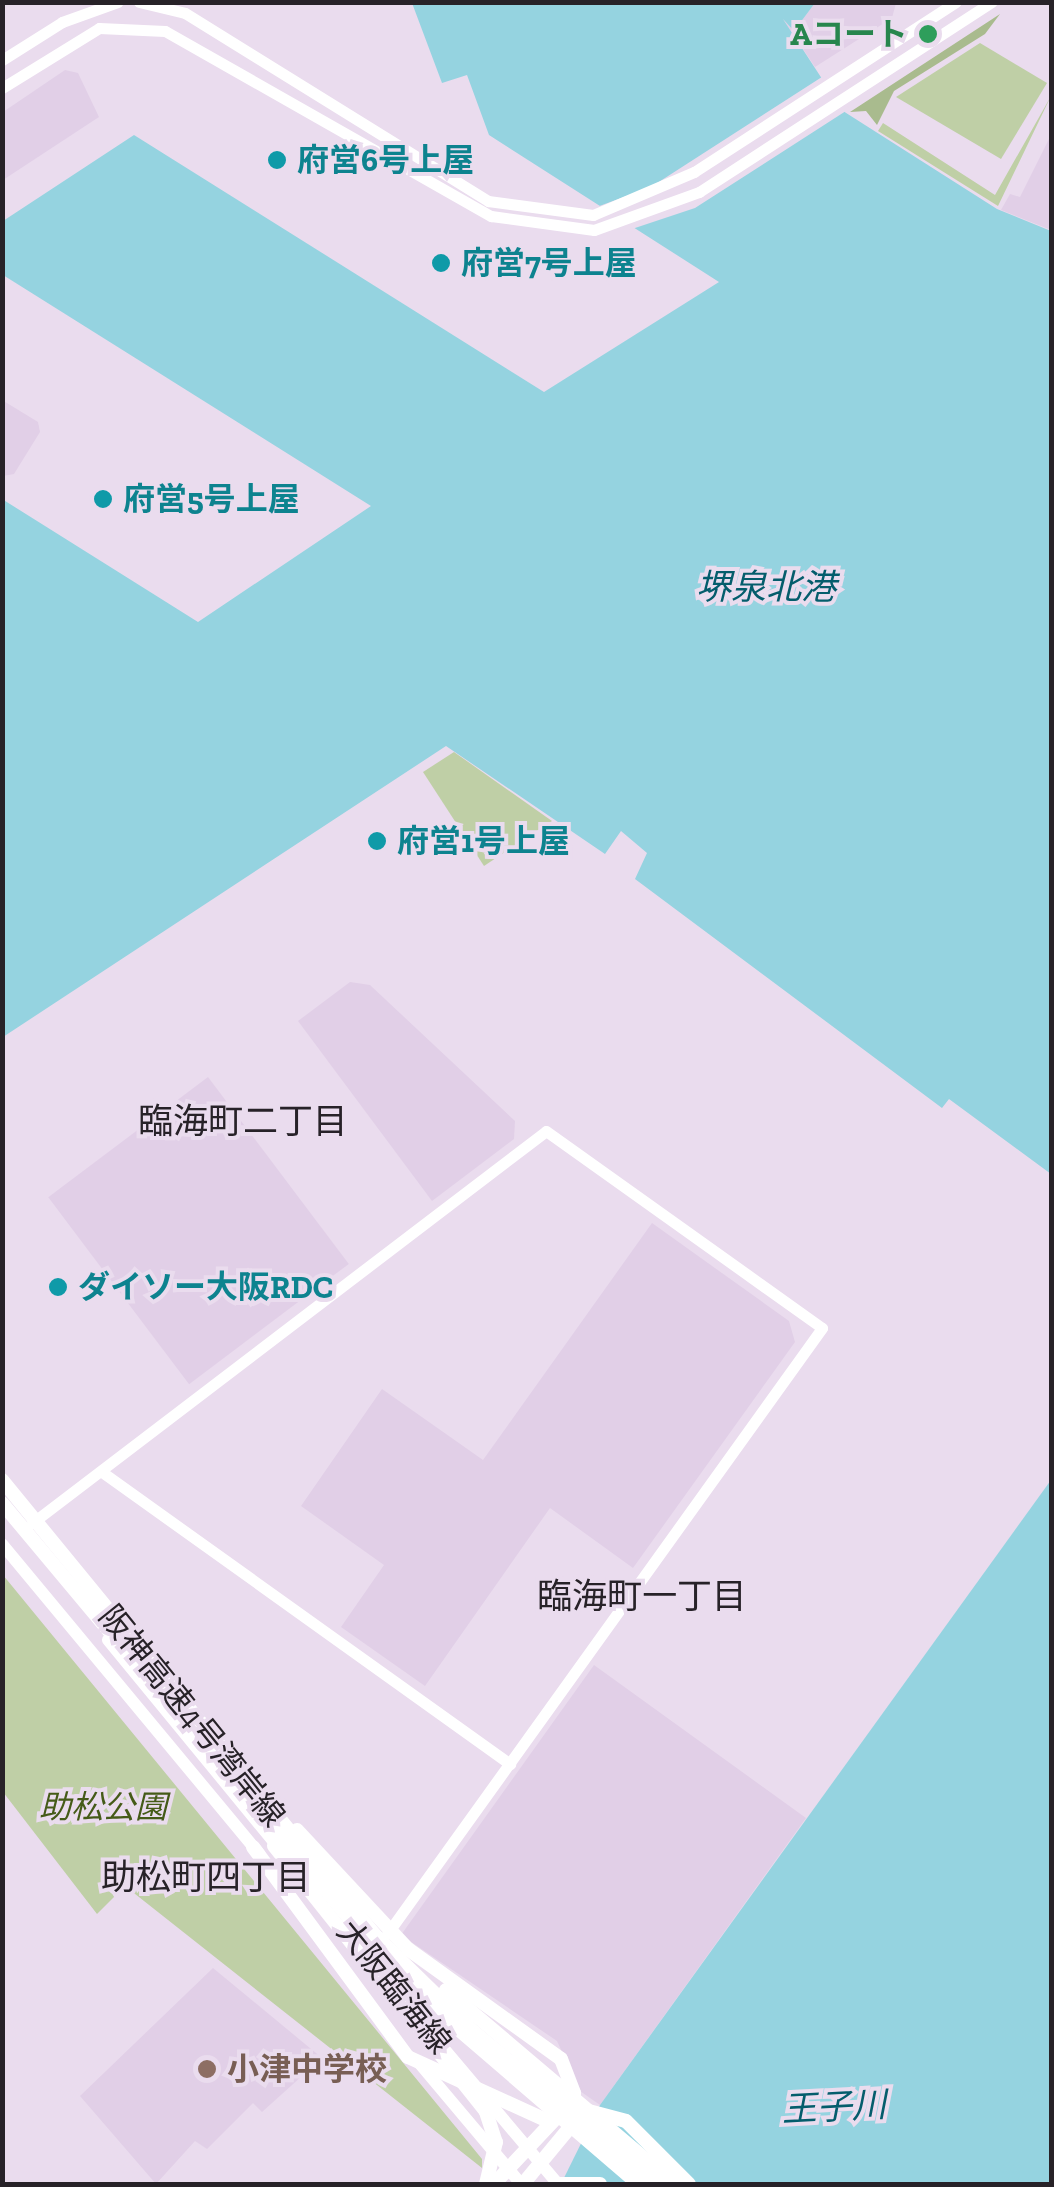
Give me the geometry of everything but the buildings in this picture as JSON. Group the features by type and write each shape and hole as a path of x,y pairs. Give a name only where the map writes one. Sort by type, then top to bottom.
{"highway":[{"name":"阪神高速4号湾岸線","path":"2,1480 210,1738 408,1970 657,2184"},
{"name":"阪神高速4号湾岸線","path":"2,1502 152,1688 400,1979 636,2184"},
{"path":"152,1688 480,2102 496,2142 484,2184"},
{"path":"210,1738 391,1934 561,2059 574,2093 571,2126 518,2183"},
{"path":"253,1848 312,1939 408,2058 518,2102 636,2184"},
{"path":"387,1934 675,2184"},
{"path":"494,2184 553,2120 588,2110 626,2121 689,2184"},
{"path":"557,2184 600,2184"}],"main road":[{"name":"大阪臨海線","path":"2,1510 557,2184"},
{"path":"3,1545 19,1532"},
{"name":"大阪臨海線","path":"3,1545 253,1848 518,2183"},
{"path":"208,1762 240,1781 387,1934"},
{"path":"484,2184 501,2163 530,2149"},
{"path":"518,2183 530,2149"}],"street":[{"path":"2,60 62,22 118,2"},
{"path":"139,2 186,13 488,201 592,215 694,172 956,2"},
{"path":"2,88 117,25 177,35 491,216 594,230 698,192 992,2"},
{"path":"19,1532 546,1131 822,1328 369,1957"},
{"path":"102,1472 510,1764"}],"shaded area":[{"path":"815,3 896,3 892,18 815,67 783,19 794,31"},
{"path":"65,70 78,73 99,117 3,180 3,112"},
{"path":"1051,135 1051,230 1001,210 1010,194 1020,197"},
{"path":"2,400 38,422 40,432 14,474 3,476"},
{"path":"350,982 370,985 515,1121 514,1139 432,1201 298,1021"},
{"path":"208,1077 349,1264 189,1384 48,1197"},
{"path":"652,1223 789,1321 795,1342 633,1568 550,1508 425,1686 341,1627 384,1565 301,1506 382,1389 483,1460"},
{"path":"594,1665 806,1818 600,2105 580,2091 557,2041 401,1935"},
{"name":"小津中学校","path":"213,1968 322,2058 262,2112 253,2103 207,2149 195,2141 156,2184 80,2096"}],"green space":[{"path":"1000,14 985,34 894,91 877,125 866,111 850,112"},
{"path":"980,43 1047,83 1001,159 896,97"},
{"path":"1051,96 998,206 878,131 883,123 995,195"},
{"path":"454,752 552,821 484,866 423,772"},
{"name":"助松公園","path":"3,1575 482,2159 482,2168 125,1886 97,1914 3,1792"}],"water":[{"name":"堺泉北港","path":"412,3 815,3 794,31 783,19 843,111 997,209 1051,231 1051,1174 949,1099 942,1108 635,879 647,853 621,831 605,854 446,746 3,1037 2,499 198,622 371,506 3,275 3,221 134,135 544,392 719,282 489,135 467,75 442,83"},
{"name":"王子川","path":"1051,1480 1051,2184 561,2184 600,2105"}],"pier":[{"path":"825,75 849,109 695,208 629,230 594,208 651,187"}],"place":[{"name":"Aコート","path":"928,34"},
{"name":"府営6号上屋","path":"277,160"},
{"name":"府営7号上屋","path":"441,263"},
{"name":"府営5号上屋","path":"103,499"},
{"name":"府営1号上屋","path":"377,841"},
{"name":"ダイソー大阪RDC","path":"58,1287"},
{"name":"小津中学校","path":"207,2069"}],"district":[{"name":"臨海町二丁目","path":"243,1121"},
{"name":"臨海町一丁目","path":"642,1596"},
{"name":"助松町四丁目","path":"206,1877"}]}
